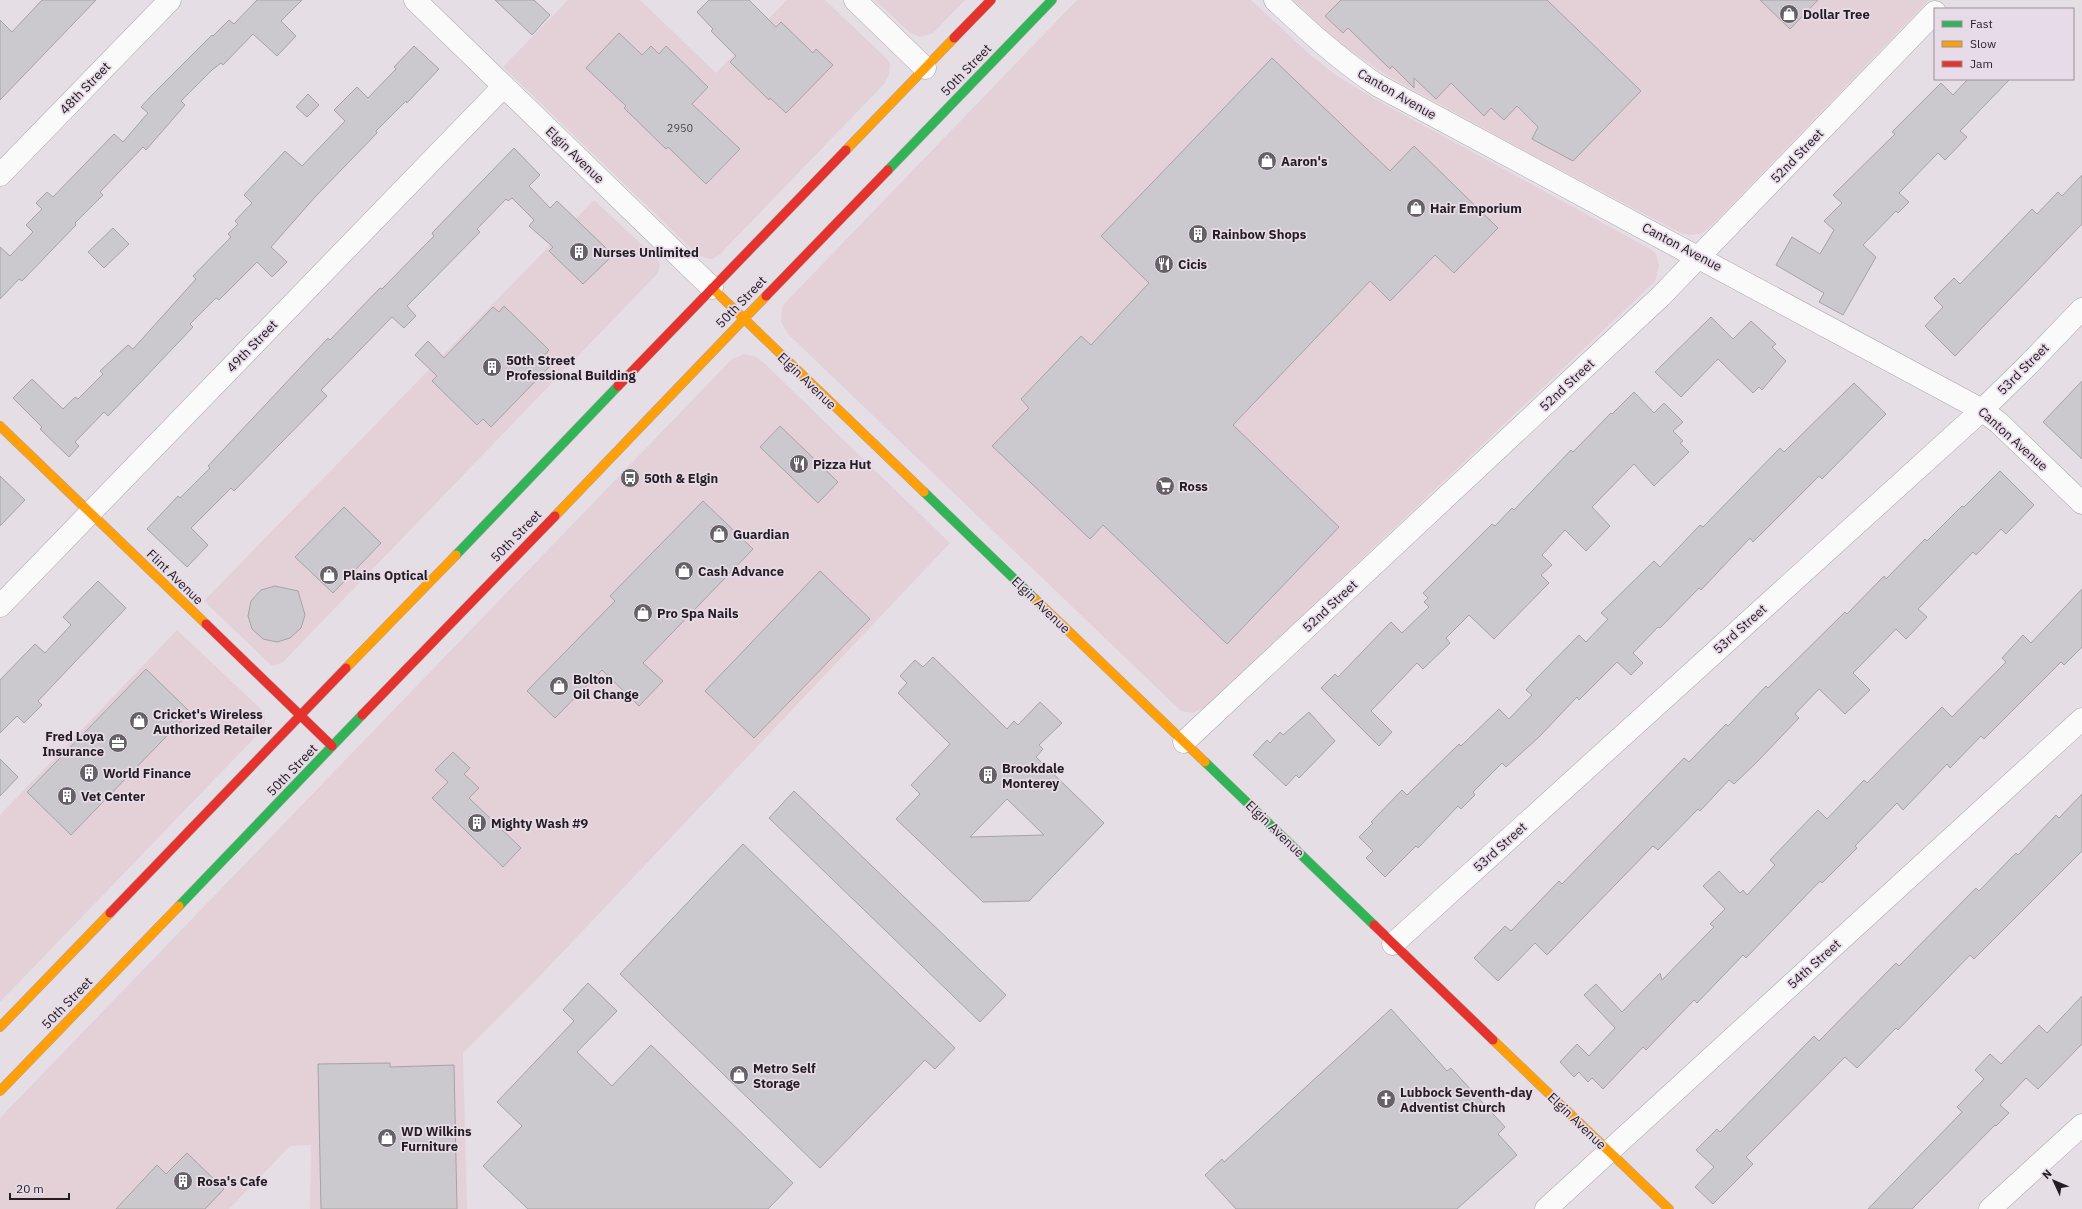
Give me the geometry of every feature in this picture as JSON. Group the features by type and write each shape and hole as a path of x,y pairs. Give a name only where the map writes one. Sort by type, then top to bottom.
{"main road":[{"path":"0,1027 991,0"},
{"name":"50th Street","path":"0,1091 743,318 1052,0"},
{"name":"Elgin Avenue","path":"712,288 1669,1209"},
{"name":"Flint Avenue","path":"0,426 332,746"}],"street":[{"name":"48th Street","path":"0,175 170,0"},
{"name":"Elgin Avenue","path":"415,0 712,288"},
{"path":"855,0 925,68"},
{"name":"Canton Avenue","path":"1275,0 1321,43 1352,68 1377,85 1700,257 1982,410 1999,423 2082,503"},
{"path":"1939,8 1947,0"},
{"name":"52nd Street","path":"1184,742 1656,302 1934,13"},
{"name":"49th Street","path":"0,606 504,86"},
{"name":"53rd Street","path":"1394,944 1982,410 2082,309"},
{"name":"54th Street","path":"1546,1209 2082,719"},
{"path":"1990,1209 2082,1125"}],"shaded area":[{"path":"568,0 640,0 716,73 787,0 825,0 887,59 890,64 889,74 885,83 720,254 713,259 706,258 698,255 503,67"},
{"path":"875,0 965,0 933,33 920,37 909,32"},
{"path":"1077,0 1251,0 1308,53 1334,74 1373,98 1652,250 1656,254 1659,266 1655,282 1205,707 1193,713 1181,711 788,334 781,322 784,304"},
{"path":"1293,0 1929,0 1712,225 1701,234 1689,235 1681,233 1536,157 1388,76 1343,46"},
{"path":"594,200 658,260 660,266 658,273 282,663 272,666 204,601"},
{"path":"744,354 756,357 765,364 950,543 538,978 463,1053 467,1209 310,1209 311,1145 290,1146 229,1209 0,1209 0,1118 732,359"},
{"path":"177,630 264,712 265,721 262,730 0,1002 0,815"}],"building":[{"path":"42,0 96,0 0,100 0,20 12,32"},
{"path":"257,0 302,0 281,21 296,36 277,56 253,34 223,65 221,63 212,70 181,101 185,105 146,150 143,147 100,192 103,195 75,223 76,225 22,281 19,279 0,299 0,247 10,256 33,232 26,225 42,209 36,203 47,192 53,197 114,134 123,142 148,113 141,107 152,95 212,35 213,36 229,20 234,24"},
{"path":"495,0 534,0 550,15 532,35"},
{"path":"709,0 749,0 776,27 781,22 813,53 816,49 833,65 786,113 770,98 769,100 730,62 736,56 711,31 713,29 697,12"},
{"path":"1341,0 1547,0 1641,91 1573,161 1532,139 1538,127 1517,106 1504,120 1491,108 1484,116 1451,83 1436,99 1414,78 1414,88 1392,66 1390,69 1348,28 1343,33 1325,16"},
{"name":"Dollar Tree","path":"1760,0 1818,0 1790,29"},
{"path":"619,33 642,55 651,46 659,54 666,46 708,87 692,104 740,149 706,184 668,147 666,149 624,108 626,106 586,68"},
{"path":"414,46 439,69 407,103 406,101 376,131 377,133 315,197 271,247 287,262 272,277 257,262 219,300 216,298 190,324 193,327 108,416 104,412 75,442 79,446 69,457 40,429 42,427 13,398 32,379 63,409 75,397 78,399 103,374 100,371 128,345 133,349 196,279 193,276 231,237 228,234 238,224 235,221 252,203 244,195 285,151 302,166 345,121 334,110 357,87 368,98 396,69 394,67"},
{"path":"1272,58 1390,171 1414,146 1498,228 1454,273 1435,255 1390,301 1370,281 1233,425 1339,527 1227,644 1103,525 1090,539 992,446 1029,408 1021,399 1081,336 1091,345 1149,283 1101,236"},
{"path":"1967,80 2009,80 1960,131 1967,137 1945,160 1938,153 1899,193 1909,202 1898,213 1896,211 1863,245 1876,257 1843,315 1819,302 1824,293 1776,265 1792,237 1820,254 1834,230 1824,221 1842,203 1833,195 1895,134 1892,132 1941,83 1953,95"},
{"path":"308,94 319,105 307,117 296,107"},
{"path":"514,148 540,175 529,186 550,208 557,201 608,250 605,254 610,258 583,284 549,251 553,247 529,226 534,220 512,198 508,201 506,199 477,229 480,232 407,306 416,316 404,328 392,317 321,390 327,396 234,491 231,488 191,528 208,545 187,567 147,529 178,496 180,498 210,468 208,466 328,338 330,340 380,288 382,289 434,236 432,233"},
{"path":"2082,175 2082,224 1955,356 1925,326 1943,307 1934,298 1954,278 1960,284 2032,209 2037,214 2058,192 2062,196"},
{"path":"113,228 129,244 104,268 88,252"},
{"name":"50th Street Professional Building","path":"504,306 549,350 544,356 552,364 491,427 483,419 477,425 432,381 437,376 415,355 428,341 444,358 493,307 499,312"},
{"path":"1711,317 1733,339 1751,321 1776,344 1772,347 1786,361 1762,390 1759,387 1753,393 1718,359 1681,397 1655,372"},
{"path":"2082,381 2082,459 2043,422"},
{"path":"1854,383 1886,414 1822,479 1819,476 1753,542 1750,538 1701,590 1699,588 1660,628 1658,627 1633,653 1643,663 1631,675 1617,662 1579,700 1577,697 1540,736 1506,767 1502,763 1473,792 1475,795 1461,809 1458,806 1418,848 1416,846 1385,877 1366,858 1373,851 1359,837 1373,823 1371,822 1402,790 1407,795 1459,744 1461,746 1499,709 1509,719 1532,695 1526,690 1532,683 1579,635 1586,642 1608,619 1601,613 1654,561 1660,567 1700,525 1703,527 1780,448 1784,452"},
{"path":"1634,392 1654,413 1664,403 1683,422 1673,431 1683,441 1680,443 1689,452 1654,486 1634,464 1592,507 1610,526 1586,551 1565,530 1542,555 1552,565 1541,575 1549,583 1494,639 1469,615 1446,638 1450,643 1423,669 1417,663 1371,711 1392,732 1379,746 1321,688 1335,674 1338,677 1391,622 1402,633 1429,607 1424,602 1428,598 1423,593 1492,524 1495,526 1512,508 1514,510 1571,450 1573,452"},
{"name":"Pizza Hut","path":"780,426 838,482 818,503 760,447"},
{"path":"2000,471 2034,505 2006,534 2001,529 1976,555 1973,552 1918,609 1927,617 1906,639 1896,629 1853,673 1870,690 1845,714 1819,689 1795,714 1799,718 1757,762 1734,784 1729,780 1700,811 1698,809 1658,850 1653,846 1547,955 1535,943 1498,981 1474,958 1505,926 1511,931 1559,881 1562,884 1684,758 1689,762 1726,724 1728,726 1766,686 1768,688 1845,612 1847,614 1884,576 1886,579 1925,539 1927,541"},
{"path":"0,476 25,500 0,526"},
{"path":"703,501 753,549 643,663 663,681 639,706 602,670 555,718 527,691 615,601 610,596"},
{"path":"344,507 381,543 333,593 295,557"},
{"path":"820,571 870,619 754,738 705,691"},
{"path":"98,581 126,608 38,701 42,705 24,723 17,716 0,733 0,680 35,644 45,653 71,625 63,617"},
{"path":"275,586 298,591 305,615 301,628 290,638 277,642 263,639 252,629 248,616 251,601 261,590"},
{"path":"2082,589 2082,647 2064,665 2061,662 1984,739 1981,736 1950,768 1947,764 1903,810 1897,803 1855,846 1857,848 1822,883 1820,881 1746,958 1743,955 1697,1003 1694,1000 1646,1050 1643,1047 1603,1089 1592,1078 1588,1082 1579,1072 1574,1077 1560,1062 1577,1044 1589,1056 1615,1028 1584,995 1596,984 1622,1012 1660,973 1662,980 1714,927 1710,924 1725,909 1703,886 1719,871 1740,893 1743,890 1747,895 1775,865 1770,860 1818,810 1827,819 1864,780 1867,783 1942,707 1952,717 2006,662 2002,658 2023,635 2031,643"},
{"name":"Brookdale Monterey","path":"933,657 1007,729 1014,721 1018,725 1040,702 1062,723 1039,745 1043,749 1036,757 1104,823 1029,901 983,902 896,819 920,794 911,785 950,744 898,693 907,683 900,676 915,660 923,667","holes":["1007,799 1044,835 970,837"]},
{"path":"146,669 190,712 71,835 27,792"},
{"path":"1309,712 1335,741 1299,778 1296,775 1286,786 1253,755 1267,740 1270,743 1280,732 1283,735"},
{"name":"Mighty Wash #9","path":"453,752 470,768 464,774 479,788 469,798 521,848 503,867 432,798 448,782 435,770"},
{"path":"0,759 18,777 0,796"},
{"path":"794,791 1006,995 980,1022 769,818"},
{"path":"2082,794 2082,851 1974,959 1970,955 1898,1030 1896,1028 1857,1068 1845,1057 1746,1157 1753,1164 1713,1204 1695,1187 1714,1167 1696,1150 1717,1129 1720,1132 1814,1036 1819,1041 1896,963 1899,966 1976,888 1979,891 2016,853 2018,855 2056,815 2059,818"},
{"path":"743,844 955,1048 935,1069 925,1060 820,1168 620,974"},
{"path":"588,983 617,1011 577,1052 612,1086 651,1045 793,1183 768,1209 528,1209 483,1166 522,1126 497,1102 574,1021 563,1010"},
{"path":"2082,996 2082,1044 2038,1089 2026,1078 2000,1105 2009,1113 1996,1126 1995,1125 1912,1209 1868,1209 1962,1112 1957,1107 1984,1079 1975,1070 1990,1054 2001,1064 2039,1025 2047,1033"},
{"name":"Lubbock Seventh-day Adventist Church","path":"1391,1009 1447,1071 1451,1068 1505,1127 1498,1134 1517,1155 1457,1209 1236,1209 1205,1175 1222,1159 1224,1162"},
{"name":"WD Wilkins Furniture","path":"390,1063 390,1067 454,1065 457,1209 321,1209 318,1064"},
{"name":"Rosa's Cafe","path":"187,1153 224,1189 205,1209 116,1209 157,1165 166,1174"}],"traffic: fast":[{"path":"888,170 1052,0"},
{"path":"456,555 618,386"},
{"path":"924,492 1035,599"},
{"path":"179,906 362,715"},
{"path":"1205,762 1374,925"}],"traffic: slow":[{"path":"846,150 954,38"},
{"path":"712,288 924,492"},
{"path":"555,516 766,296"},
{"path":"0,426 206,624"},
{"path":"346,668 456,555"},
{"path":"1035,599 1205,762"},
{"path":"0,1091 179,906"},
{"path":"0,1027 110,913"},
{"path":"1493,1040 1669,1209"}],"traffic: jam":[{"path":"954,38 991,0"},
{"path":"618,386 846,150"},
{"path":"766,296 888,170"},
{"path":"362,715 555,516"},
{"path":"206,624 332,746"},
{"path":"110,913 346,668"},
{"path":"1374,925 1493,1040"}],"place":[{"name":"Dollar Tree","path":"1789,14"},
{"name":"Aaron's","path":"1267,161"},
{"name":"Hair Emporium","path":"1416,208"},
{"name":"Rainbow Shops","path":"1198,234"},
{"name":"Nurses Unlimited","path":"579,252"},
{"name":"Cicis","path":"1164,264"},
{"name":"50th Street Professional Building","path":"492,367"},
{"name":"Pizza Hut","path":"799,464"},
{"name":"50th & Elgin","path":"630,478"},
{"name":"Ross","path":"1165,486"},
{"name":"Guardian","path":"719,534"},
{"name":"Cash Advance","path":"684,571"},
{"name":"Plains Optical","path":"329,575"},
{"name":"Pro Spa Nails","path":"643,613"},
{"name":"Bolton Oil Change","path":"559,686"},
{"name":"Cricket's Wireless Authorized Retailer","path":"139,721"},
{"name":"Fred Loya Insurance","path":"118,743"},
{"name":"World Finance","path":"89,773"},
{"name":"Brookdale Monterey","path":"988,775"},
{"name":"Vet Center","path":"67,796"},
{"name":"Mighty Wash #9","path":"477,823"},
{"name":"Metro Self Storage","path":"739,1075"},
{"name":"Lubbock Seventh-day Adventist Church","path":"1386,1099"},
{"name":"WD Wilkins Furniture","path":"387,1138"},
{"name":"Rosa's Cafe","path":"183,1181"}]}
